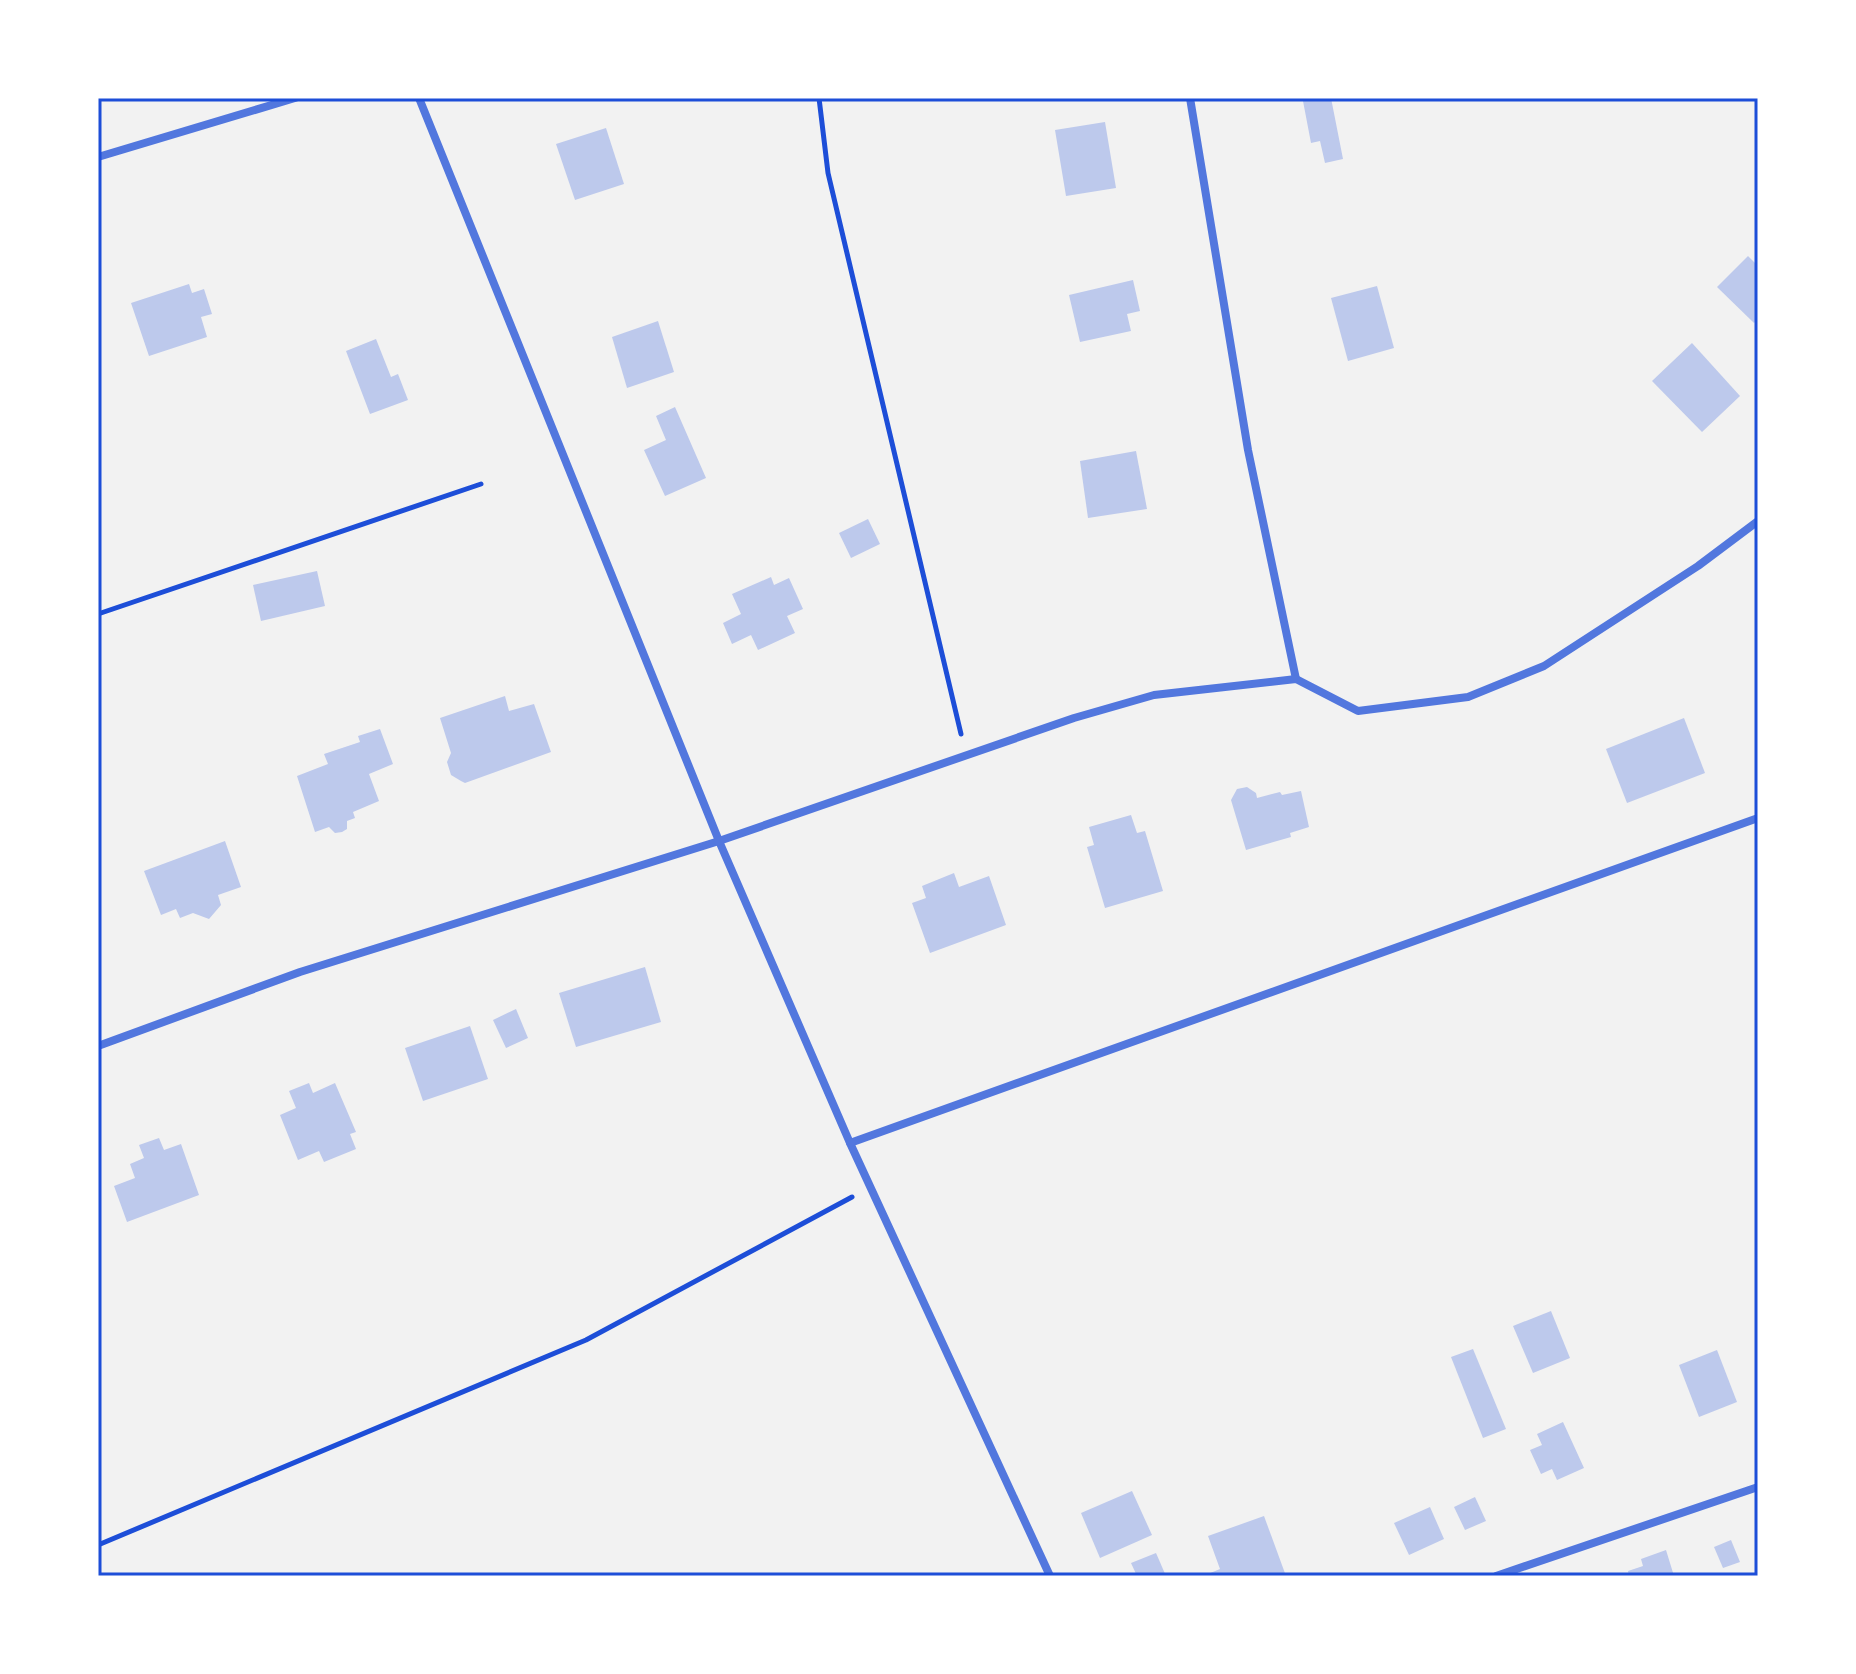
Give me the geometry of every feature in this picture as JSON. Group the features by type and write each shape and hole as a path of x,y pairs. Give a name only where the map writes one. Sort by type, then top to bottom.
{"street":[{"path":"98,157 295,98"},
{"path":"419,98 719,841 850,1143 1050,1576"},
{"path":"1190,98 1248,450 1296,679"},
{"path":"98,1046 300,972 719,841 966,754 1154,695 1296,679 1358,711 1468,697 1544,666 1698,566 1758,521"},
{"path":"850,1143 1758,818"},
{"path":"1496,1576 1758,1487"}],"path":[{"path":"819,98 828,173 966,754"},
{"path":"98,614 481,484"},
{"path":"98,1545 586,1340 871,1187"}],"building":[{"path":"1331,98 1343,159 1325,163 1320,141 1311,143 1303,101"},
{"path":"1105,122 1116,188 1066,196 1055,130"},
{"path":"606,128 624,184 575,200 556,144"},
{"path":"1748,256 1758,266 1758,319 1754,323 1717,287"},
{"path":"1133,280 1140,311 1127,314 1131,331 1080,342 1069,295"},
{"path":"189,284 192,293 204,289 212,314 201,317 207,337 149,356 131,303"},
{"path":"1377,286 1394,348 1348,361 1331,298"},
{"path":"658,321 674,372 627,388 612,337"},
{"path":"376,339 391,377 398,374 408,400 370,414 346,351"},
{"path":"1692,343 1740,396 1702,432 1652,381"},
{"path":"675,407 706,478 665,496 644,450 666,440 656,416"},
{"path":"1136,451 1147,509 1088,518 1080,461"},
{"path":"868,519 880,544 851,558 839,533"},
{"path":"317,571 325,606 261,621 253,585"},
{"path":"771,577 774,585 789,578 803,609 787,616 795,633 758,650 751,635 732,644 723,623 741,614 732,594"},
{"path":"505,696 509,711 534,704 551,752 465,783 451,775 447,762 451,753 440,718"},
{"path":"1684,718 1705,773 1627,803 1606,749"},
{"path":"380,729 393,764 369,774 379,801 353,812 355,818 347,821 347,829 342,832 335,833 329,827 315,832 297,776 328,764 324,754 360,742 358,736"},
{"path":"1247,787 1256,793 1257,798 1301,791 1309,827 1290,833 1291,837 1246,850 1231,800 1237,789"},
{"path":"1131,815 1137,833 1145,831 1163,891 1105,908 1087,847 1094,845 1089,827"},
{"path":"225,841 241,887 218,895 221,905 209,919 193,913 180,918 176,909 161,915 144,871"},
{"path":"954,873 959,887 989,876 1006,925 930,953 912,903 926,898 922,886"},
{"path":"645,967 661,1022 576,1047 559,993"},
{"path":"516,1009 528,1038 506,1048 493,1020"},
{"path":"470,1026 488,1079 423,1101 405,1048"},
{"path":"309,1083 313,1093 335,1083 356,1132 350,1134 356,1149 324,1162 319,1151 298,1160 280,1115 296,1108 289,1091"},
{"path":"159,1138 164,1150 181,1144 199,1195 127,1222 114,1186 135,1178 130,1164 144,1158 139,1145"},
{"path":"1551,1311 1570,1358 1533,1373 1513,1326"},
{"path":"1473,1349 1506,1429 1483,1438 1451,1357"},
{"path":"1717,1350 1737,1402 1699,1417 1679,1365"},
{"path":"1563,1422 1584,1468 1557,1480 1552,1469 1541,1474 1530,1450 1542,1445 1537,1434"},
{"path":"1132,1491 1152,1535 1100,1558 1081,1513"},
{"path":"1475,1497 1486,1521 1465,1530 1454,1507"},
{"path":"1430,1507 1444,1539 1409,1555 1394,1523"},
{"path":"1264,1516 1286,1576 1203,1576 1220,1569 1208,1536"},
{"path":"1731,1540 1740,1562 1723,1568 1714,1547"},
{"path":"1666,1550 1674,1576 1629,1576 1628,1571 1643,1566 1641,1559"},
{"path":"1156,1553 1166,1576 1137,1576 1131,1563"}]}
